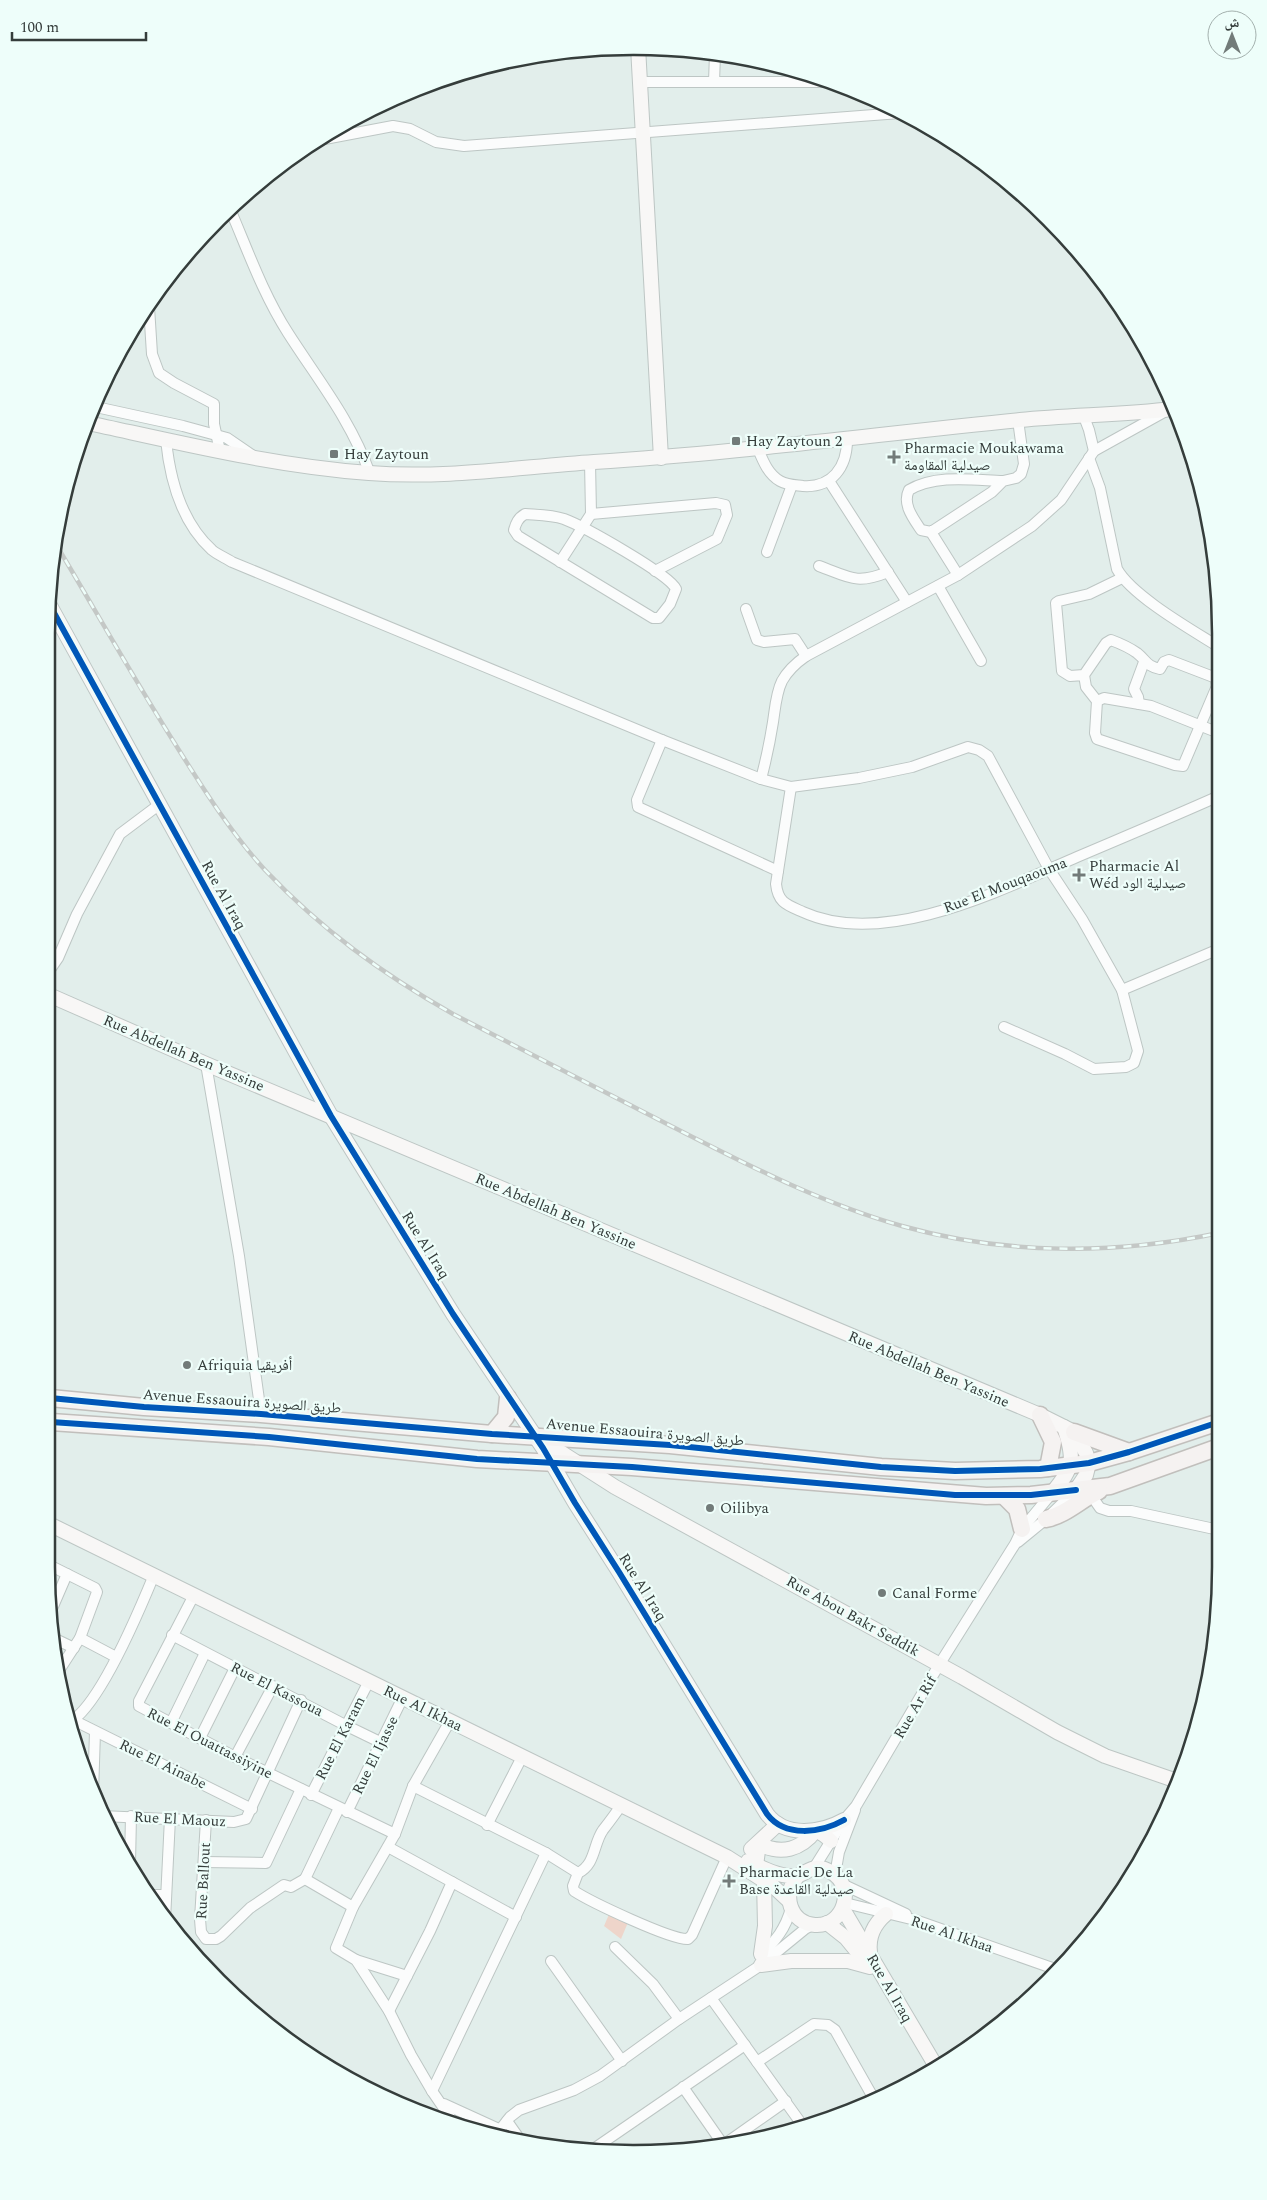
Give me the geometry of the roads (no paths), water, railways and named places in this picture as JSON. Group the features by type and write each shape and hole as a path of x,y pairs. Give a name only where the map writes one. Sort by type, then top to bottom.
{"main road":[{"name":"Avenue Essaouira طريق الصويرة","path":"55,1398 492,1434 670,1445 890,1467 955,1471 1048,1468 1088,1463 1129,1452 1212,1425"},
{"path":"492,1434 506,1417 508,1398"},
{"path":"1040,1416 1053,1442 1048,1468"},
{"path":"55,1422 269,1437 477,1459 577,1463 955,1495 1004,1496 1083,1493 1110,1486 1212,1450"},
{"path":"1069,1430 1129,1452"},
{"path":"1046,1519 1060,1515 1083,1493"},
{"path":"1004,1496 1019,1513 1022,1529"}],"street":[{"path":"638,55 661,458"},
{"path":"714,82 715,61"},
{"path":"640,82 806,82"},
{"path":"338,136 393,126 410,129 436,142 464,146 889,115"},
{"path":"233,216 264,292 355,435 370,474"},
{"path":"150,316 152,354 159,373 214,404 216,435 220,451"},
{"path":"101,408 216,435 236,442 256,458"},
{"path":"95,424 256,458 370,474 440,474 661,458 847,440 1018,420 1167,409"},
{"path":"761,779 782,682 789,670 806,656 958,575 1032,526 1061,500 1091,455 1168,411"},
{"path":"1083,414 1089,430 1091,455 1117,569 1122,578 1150,601 1212,642"},
{"path":"1003,481 992,492 931,532 921,530 911,515 906,501 909,490 928,482 945,480 1003,481 1016,478 1023,469 1018,420"},
{"path":"166,440 173,486 195,528 214,551 232,562 761,779 791,786 858,778 912,767 968,747 979,750 988,756 1049,869 1082,919 1122,990 1138,1051 1134,1064 1126,1068 1094,1069 1004,1027"},
{"path":"758,449 764,464 771,474 781,481 792,485 808,486 829,481 840,471 846,457 847,440"},
{"path":"560,562 591,514 590,462"},
{"path":"829,481 907,602"},
{"path":"767,552 792,485"},
{"path":"591,514 716,503 725,505 727,515 717,539 655,571"},
{"path":"525,514 563,519 582,527 655,571 674,584 676,589 670,604 659,618 652,618 560,562 518,536 514,530 520,517 525,514"},
{"path":"931,532 958,575"},
{"path":"819,566 855,579 864,580 888,572"},
{"path":"1084,675 1070,676 1062,672 1056,603 1089,594 1122,578"},
{"path":"938,586 981,660"},
{"path":"746,609 757,640 764,642 795,639 806,656"},
{"name":"Rue Al Iraq","path":"55,616 331,1116 453,1314 535,1436 767,1814 778,1824"},
{"path":"1212,676 1168,660 1164,662 1160,669 1144,662 1136,652 1111,640 1100,651 1084,675 1086,686 1097,701 1095,733 1097,739 1180,766 1186,762 1199,725 1212,697"},
{"path":"1139,704 1134,689 1144,662"},
{"path":"1097,701 1104,698 1150,706 1212,730"},
{"path":"662,740 637,800 638,807 778,871"},
{"name":"Rue El Mouqaouma","path":"791,786 776,884 777,895 786,904 822,920 853,924 877,924 924,915 977,899 1212,799"},
{"path":"55,962 77,914 120,834 160,804"},
{"path":"1122,990 1212,952"},
{"name":"Rue Abdellah Ben Yassine","path":"55,998 206,1064 1040,1416 1069,1430"},
{"path":"206,1064 237,1247 261,1414"},
{"path":"1069,1430 1086,1453 1088,1463 1083,1482 1083,1493 1100,1508 1109,1511 1131,1511 1212,1528"},
{"path":"1069,1430 1071,1466"},
{"name":"Rue Abou Bakr Seddik","path":"535,1436 615,1487 726,1546 1057,1732 1105,1756 1172,1778"},
{"name":"Rue Ar Rif","path":"814,1868 844,1820 856,1806 1015,1544 1022,1529 1052,1493 1071,1466"},
{"name":"Rue Ar Rif","path":"1015,1544 1046,1519"},
{"name":"Rue Al Ikhaa","path":"55,1527 522,1757 734,1857 764,1880 790,1904"},
{"path":"55,1568 94,1588 97,1592 80,1638 64,1664"},
{"path":"56,1600 67,1574"},
{"path":"75,1717 95,1696 116,1657 154,1575"},
{"name":"Rue El Ouattassiyine","path":"194,1595 138,1704 142,1709 311,1795 394,1834"},
{"name":"Rue El Kassoua","path":"172,1635 382,1743"},
{"path":"80,1638 116,1657"},
{"path":"60,1641 74,1648"},
{"path":"172,1723 205,1653"},
{"path":"200,1738 235,1668"},
{"name":"Rue El Karam","path":"311,1795 369,1681"},
{"path":"235,1757 273,1686"},
{"name":"Rue El Ijasse","path":"305,1879 382,1743 403,1697"},
{"name":"Rue El Maouz","path":"112,1816 234,1822 243,1820 249,1816 301,1700"},
{"path":"406,1976 356,1960 336,1948 353,1908 388,1847 413,1786 450,1721"},
{"name":"Rue El Ainabe","path":"77,1724 168,1765 252,1808"},
{"path":"93,1772 94,1732"},
{"path":"486,1825 522,1757"},
{"path":"413,1786 486,1825 546,1853 578,1872"},
{"path":"204,1862 266,1863 301,1789"},
{"path":"622,1804 602,1831 596,1850 586,1869 578,1872 573,1886 576,1893 630,1918 684,1939 688,1939 692,1935 734,1857 758,1844 778,1824 796,1830 816,1830 844,1820"},
{"path":"441,2102 456,2111 501,2129 519,2110 574,2090 622,2060 805,1929 836,1917 844,1906 845,1892 839,1879 839,1852 856,1806"},
{"path":"130,1851 131,1816"},
{"path":"166,1906 170,1818"},
{"name":"Rue Ballout","path":"206,1820 200,1925 202,1936 206,1939 216,1939 221,1936 250,1908 266,1899 284,1885 291,1887 305,1879"},
{"path":"816,1830 824,1834 831,1841"},
{"path":"758,1844 776,1850 786,1850 803,1844 816,1830"},
{"path":"756,1865 758,1844"},
{"path":"388,1847 516,1917"},
{"path":"432,2091 546,1853"},
{"path":"734,1857 780,1874 798,1876"},
{"path":"761,1960 786,1925 790,1904 790,1888 798,1876 814,1868 827,1870 839,1879 915,1920"},
{"path":"305,1879 353,1908"},
{"path":"761,1960 765,1926 764,1880"},
{"path":"389,2011 430,1931 452,1882"},
{"path":"157,1895 166,1895"},
{"path":"790,1904 801,1920 821,1924 846,1938 885,1983"},
{"name":"Rue Al Iraq","path":"844,1906 885,1983 933,2061"},
{"name":"Rue Al Ikhaa","path":"844,1906 915,1920 1051,1967"},
{"path":"870,1952 872,1930 886,1914"},
{"path":"615,1947 653,1984 680,2019"},
{"path":"356,1960 389,2011 432,2091 449,2114"},
{"path":"761,1960 848,1961 870,1967"},
{"path":"551,1961 622,2060"},
{"path":"711,1998 799,2120"},
{"path":"757,2062 814,2024 828,2025 835,2030 871,2094"},
{"path":"600,2144 745,2044"},
{"path":"683,2087 719,2138"},
{"path":"739,2135 786,2101"}],"railway":[{"path":"61,553 187,763 218,811 253,856 286,892 331,931 353,949 427,999 754,1168 842,1206 902,1226 941,1236 980,1242 1060,1249 1140,1245 1212,1234"}],"place":[{"name":"Hay Zaytoun 2","path":"736,441"},
{"name":"Hay Zaytoun","path":"334,454"},
{"name":"Pharmacie Moukawama صيدلية المقاومة","path":"894,457"},
{"name":"Pharmacie Al Wéd صيدلية الود","path":"1079,875"},
{"name":"Afriquia أفريقيا","path":"187,1365"},
{"name":"Oilibya","path":"710,1508"},
{"name":"Canal Forme","path":"882,1593"},
{"name":"Pharmacie De La Base صيدلية القاعدة","path":"729,1881"}]}
